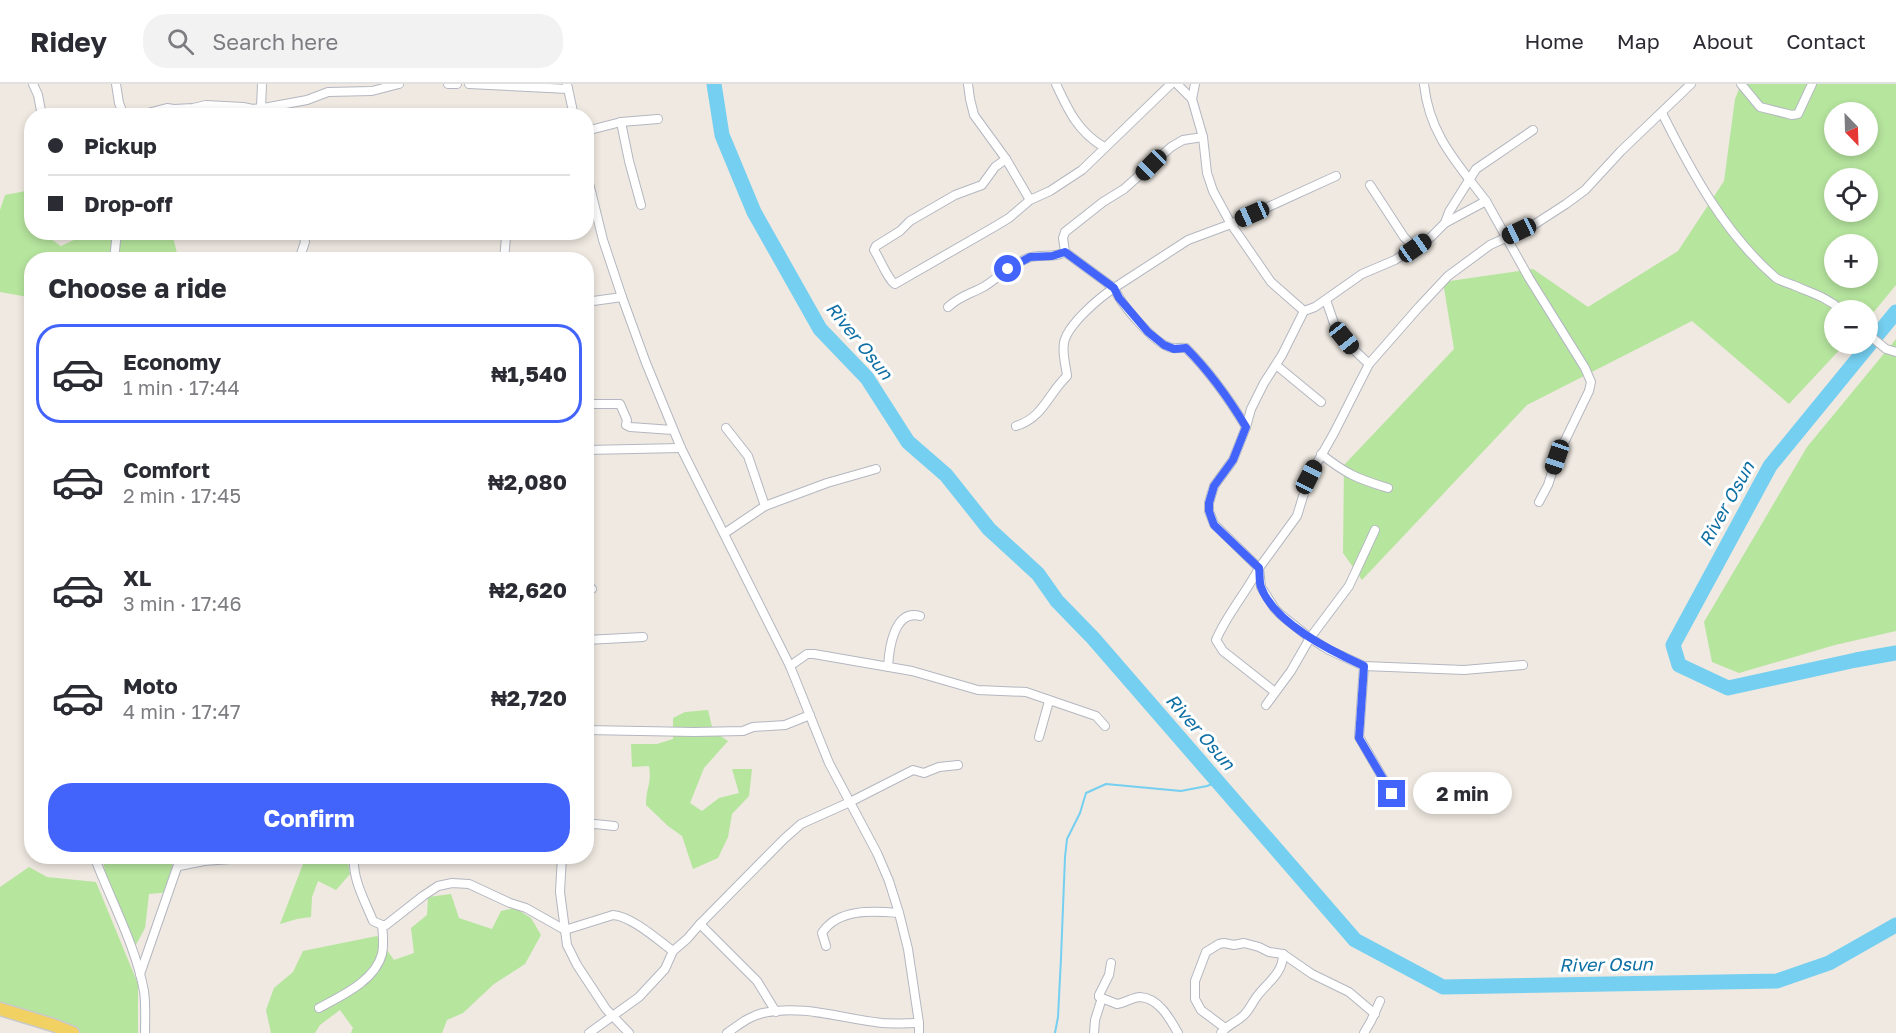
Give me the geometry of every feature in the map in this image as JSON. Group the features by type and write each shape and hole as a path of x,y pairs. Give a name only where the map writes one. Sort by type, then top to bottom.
{"main road":[{"path":"0,1009 74,1033"}],"street":[{"path":"33,84 40,108"},
{"path":"116,84 121,108"},
{"path":"262,84 268,108"},
{"path":"276,108 328,92 399,84"},
{"path":"448,84 457,84"},
{"path":"469,84 567,87 572,108"},
{"path":"968,84 974,116 1006,159 1030,200"},
{"path":"1056,84 1078,126 1092,140 1104,147"},
{"path":"1006,159 995,167 982,185 955,195 910,221 900,231 876,246 874,250 891,282 895,284 901,282 1009,218 1030,200 1050,191 1082,170 1104,147 1156,101 1171,84"},
{"path":"1177,84 1192,99"},
{"path":"1195,84 1192,99 1203,137 1210,184 1231,224 1271,282 1304,311"},
{"path":"1424,84 1428,110 1442,143 1486,201 1591,382 1539,502"},
{"path":"1275,692 1223,651 1216,640 1231,611 1247,591 1259,568 1297,516 1309,477 1369,364 1448,276 1490,245 1532,226 1585,190 1621,151 1691,84"},
{"path":"1741,84 1760,107 1791,115 1798,114 1801,110 1812,84"},
{"path":"193,108 206,105 248,108"},
{"path":"1662,113 1698,180 1741,241 1778,279 1828,300"},
{"path":"594,129 621,122 658,119"},
{"path":"621,122 628,161 641,205"},
{"path":"1445,223 1449,212 1476,169 1533,130"},
{"path":"1203,137 1183,140 1172,147 1124,189 1103,202 1065,232 1063,238 1065,252 1114,288 1119,298 1148,332 1164,345 1174,349 1186,348 1226,392 1246,427"},
{"path":"1016,426 1034,418 1056,387 1067,376 1064,343 1079,318 1098,299 1188,240 1231,224 1336,176"},
{"path":"1370,186 1404,237 1415,248"},
{"path":"1486,201 1445,223 1415,248 1395,260 1362,273 1315,308 1304,311 1251,409 1233,460 1214,486 1209,511 1214,525 1259,568 1261,586 1275,609 1310,638 1329,650 1364,666 1464,670 1523,665"},
{"path":"594,203 603,240 622,297 681,448 790,666 829,763 877,853 889,881 908,948 920,1023 919,1033"},
{"path":"948,306 960,296 986,285 1023,260 1037,256 1059,255 1065,252"},
{"path":"594,301 622,297"},
{"path":"1326,300 1336,329 1369,364"},
{"path":"1878,342 1886,349 1896,352"},
{"path":"1276,365 1321,402"},
{"path":"594,404 620,404 627,420 626,425 630,427 674,430"},
{"path":"726,428 748,456 765,506"},
{"path":"594,450 681,448"},
{"path":"1320,454 1339,469 1359,480 1388,489"},
{"path":"725,533 765,506 827,483 876,469"},
{"path":"1266,705 1310,638 1350,586 1375,530"},
{"path":"888,667 889,653 897,627 908,617 920,616"},
{"path":"594,640 643,638"},
{"path":"790,666 801,658 814,654 912,671 978,690 1026,692 1096,716 1105,726"},
{"path":"1364,666 1359,738 1392,794"},
{"path":"1039,737 1049,700"},
{"path":"594,730 743,731 753,727 784,725 810,716"},
{"path":"589,1033 631,1003 654,981 665,969 673,951 784,838 801,824 913,770 924,772 939,767 958,765"},
{"path":"594,824 614,826"},
{"path":"98,864 133,950 140,974 144,994 145,1033"},
{"path":"140,974 179,866 189,864"},
{"path":"353,864 373,921 382,925 386,925 438,886 452,882 469,884 526,908 565,930 612,915 619,915 673,951"},
{"path":"562,864 560,892 567,945 577,965 606,1009 629,1033"},
{"path":"826,946 822,933 838,920 854,913 867,911 899,913"},
{"path":"700,924 757,981 776,1012"},
{"path":"319,1008 366,978 376,967 382,954 382,925"},
{"path":"1283,954 1282,964 1275,977 1258,995 1246,1013 1223,1031 1201,1010 1194,999 1195,981 1206,952 1219,944 1244,943 1269,952 1283,954 1312,974 1349,992 1375,1014"},
{"path":"1111,963 1109,975 1099,995 1117,1004 1136,998 1146,998 1158,1005 1178,1033"},
{"path":"1094,1033 1095,1020 1102,998"},
{"path":"1364,1033 1380,1001"},
{"path":"727,1033 744,1020 763,1013 776,1012 810,1011 884,1023 920,1023"}],"green space":[{"path":"1741,84 1896,84 1896,285 1878,307 1878,300 1824,300 1824,354 1836,354 1789,404 1692,321 1527,405 1362,580 1343,553 1344,465 1454,349 1443,282 1533,269 1588,307 1678,251 1724,181 1735,99"},
{"path":"24,191 24,240 52,240 61,246 74,240 174,240 177,252 24,252 24,296 0,292 0,210 5,195"},
{"path":"1896,339 1896,631 1835,645 1739,673 1712,662 1704,622 1807,447"},
{"path":"708,710 713,731 728,741 704,768 690,803 702,811 719,798 739,793 732,769 752,769 749,796 732,814 728,837 718,858 693,869 682,836 646,805 650,777 649,766 632,767 631,744 657,744 673,739 673,718 685,712"},
{"path":"104,864 172,864 172,892 149,894 145,928 133,950 109,888"},
{"path":"303,864 348,864 350,874 336,890 318,881 312,897 311,917 280,924"},
{"path":"29,867 47,877 96,882 138,984 138,1033 60,1033 0,1008 0,887"},
{"path":"451,894 459,918 492,929 501,911 515,908 531,918 541,935 525,964 494,984 463,1013 447,1020 442,1033 351,1033 353,1028 340,1010 320,1025 315,1033 271,1033 266,1010 274,988 293,972 303,951 377,936 394,960 414,953 411,928 427,915 428,897"}],"waterway":[{"name":"River Osun","path":"714,84 722,135 754,212 820,329 867,378 908,442 946,475 989,529 1038,574 1057,601 1093,638 1355,940 1443,987 1777,981 1829,963 1896,925"},
{"name":"River Osun","path":"1896,312 1770,466 1673,645 1679,665 1728,688 1896,653"},
{"path":"1055,1033 1058,1017 1067,839 1080,813 1086,793 1106,784 1181,791 1217,782"}],"route":[{"path":"1008,269 1030,257 1052,256 1065,252 1114,288 1119,298 1148,332 1164,345 1174,349 1186,348 1226,392 1246,427 1233,460 1214,486 1209,503 1211,519 1214,525 1259,568 1261,586 1281,615 1329,650 1364,666 1359,738 1392,794"}]}
